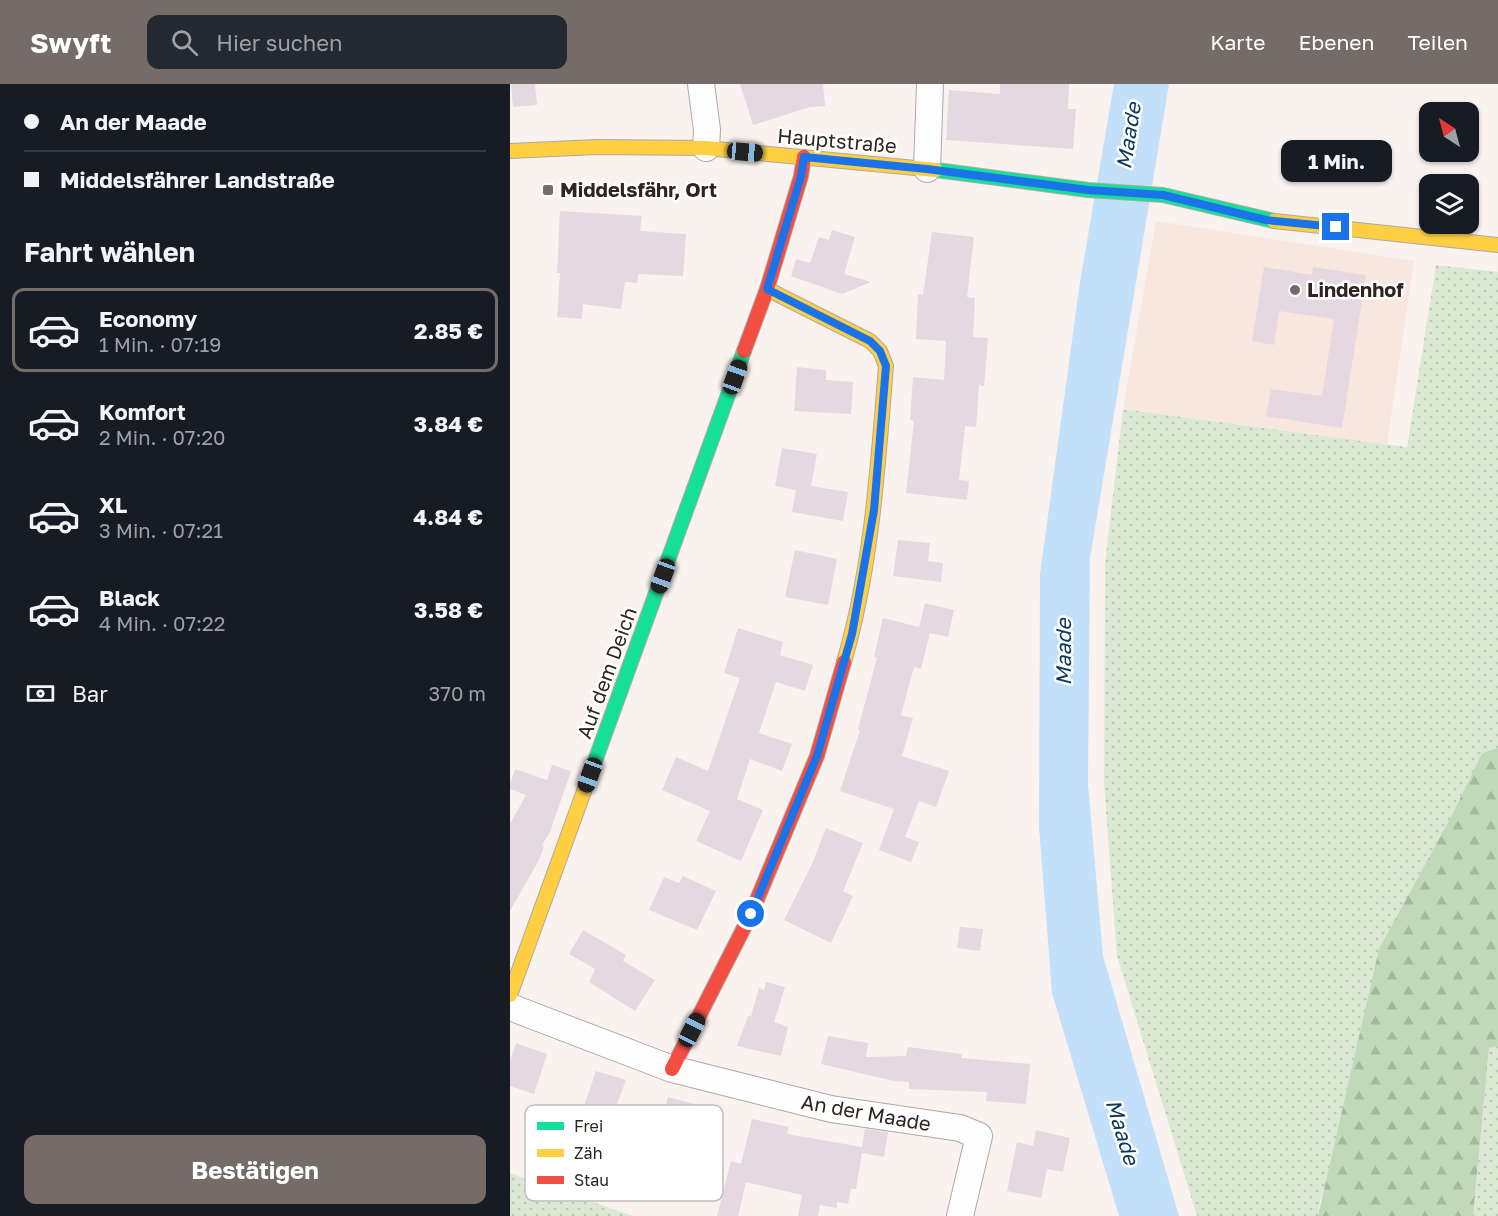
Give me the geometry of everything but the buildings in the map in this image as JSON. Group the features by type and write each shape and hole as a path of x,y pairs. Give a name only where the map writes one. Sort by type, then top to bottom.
{"street":[{"path":"701,84 707,130 706,148"},
{"path":"927,169 930,84"},
{"name":"Hauptstraße","path":"510,151 596,147 706,148 804,157 927,169 1088,190 1163,195 1266,220 1498,245"},
{"name":"Auf dem Deich","path":"510,995 767,289 801,176 804,157"},
{"path":"672,1069 751,914 817,756 852,634 874,510 886,366 880,351 870,341 767,289"},
{"name":"An der Maade","path":"510,1007 672,1069 831,1109 960,1128 979,1136 960,1216"}],"shaded area":[{"path":"1156,221 1414,261 1387,444 1123,409"}],"green space":[{"path":"1436,265 1498,272 1498,748 1482,753 1451,817 1320,1202 1318,1216 1197,1216 1117,956 1104,784 1105,563 1123,409 1407,447"},
{"path":"1498,748 1498,1046 1489,1048 1473,1216 1318,1216 1379,949 1451,817 1482,753"},
{"path":"1498,1046 1498,1216 1473,1216 1489,1048"},
{"path":"510,1173 525,1178 525,1201 590,1201 633,1216 510,1216"}],"water":[{"name":"Maade","path":"1114,84 1169,84 1090,558 1088,784 1103,956 1179,1216 1119,1216 1052,993 1039,827 1040,574 1080,282"}],"traffic: fast":[{"path":"936,170 1088,190 1163,195 1274,221"},
{"path":"591,772 744,351"}],"traffic: slow":[{"path":"510,151 596,147 706,148 936,170"},
{"path":"1274,221 1498,245"},
{"path":"767,289 870,341 880,351 886,366 877,478 867,552 854,626 844,662"},
{"path":"510,995 591,772"}],"traffic: jam":[{"path":"744,351 767,289 801,176 804,157"},
{"path":"672,1069 751,914 817,756 844,662"}],"place":[{"name":"Middelsfähr, Ort","path":"548,190"},
{"name":"Lindenhof","path":"1295,290"}],"route":[{"path":"751,914 817,756 852,634 874,510 886,366 880,351 870,341 767,289 801,176 804,157 927,169 1088,190 1163,195 1266,220 1336,227"}]}
